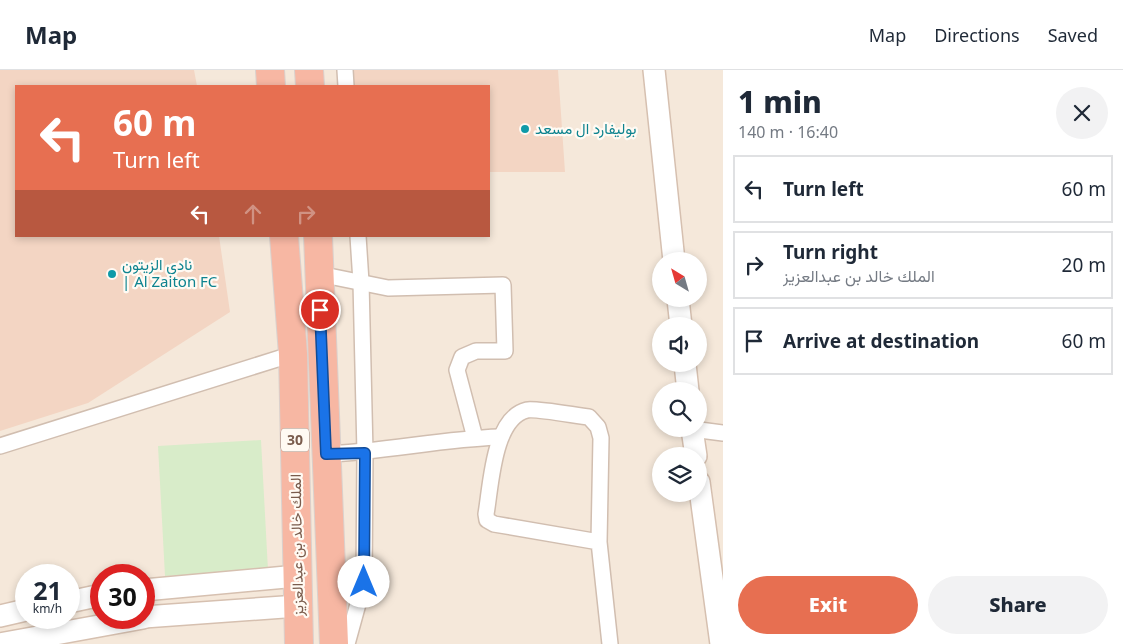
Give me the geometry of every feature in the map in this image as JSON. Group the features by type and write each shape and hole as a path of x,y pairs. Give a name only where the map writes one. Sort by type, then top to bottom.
{"highway":[{"path":"270,70 271,85"},
{"path":"309,70 310,85"},
{"name":"الملك خالد بن عبدالعزيز","path":"284,237 293,354 299,644"},
{"name":"الملك خالد بن عبدالعزيز","path":"318,237 334,644"}],"street":[{"path":"345,70 346,85"},
{"path":"654,70 673,252"},
{"path":"347,644 364,582 365,453 358,237"},
{"path":"319,274 388,288 503,285 505,351 476,351 462,357 457,370 475,438"},
{"path":"0,446 293,354"},
{"path":"599,542 494,524 487,520 486,514 500,437 510,421 527,410 589,417 598,427 601,438 599,542 610,644"},
{"path":"707,431 723,433"},
{"path":"326,454 365,453 475,438 500,437"},
{"path":"703,502 715,554 721,644"},
{"path":"155,589 297,576"},
{"path":"155,617 298,606"},
{"path":"0,616 15,613"},
{"path":"0,644 90,628"}],"shaded area":[{"path":"0,70 723,70 723,644 0,644"}],"green space":[{"path":"261,440 268,570 165,576 158,446"}],"building":[{"name":"نادي الزيتون | Al Zaiton FC","path":"0,70 194,70 197,85 15,85 15,237 219,237 230,312 88,403 0,431"},
{"name":"بوليفارد ال مسعد","path":"351,70 558,70 565,172 490,172 490,85 354,85"}],"place":[{"name":"بوليفارد ال مسعد","path":"525,129"},
{"name":"نادي الزيتون | Al Zaiton FC","path":"112,274"}],"route":[{"path":"320,310 326,454 365,453 364,582"}]}
